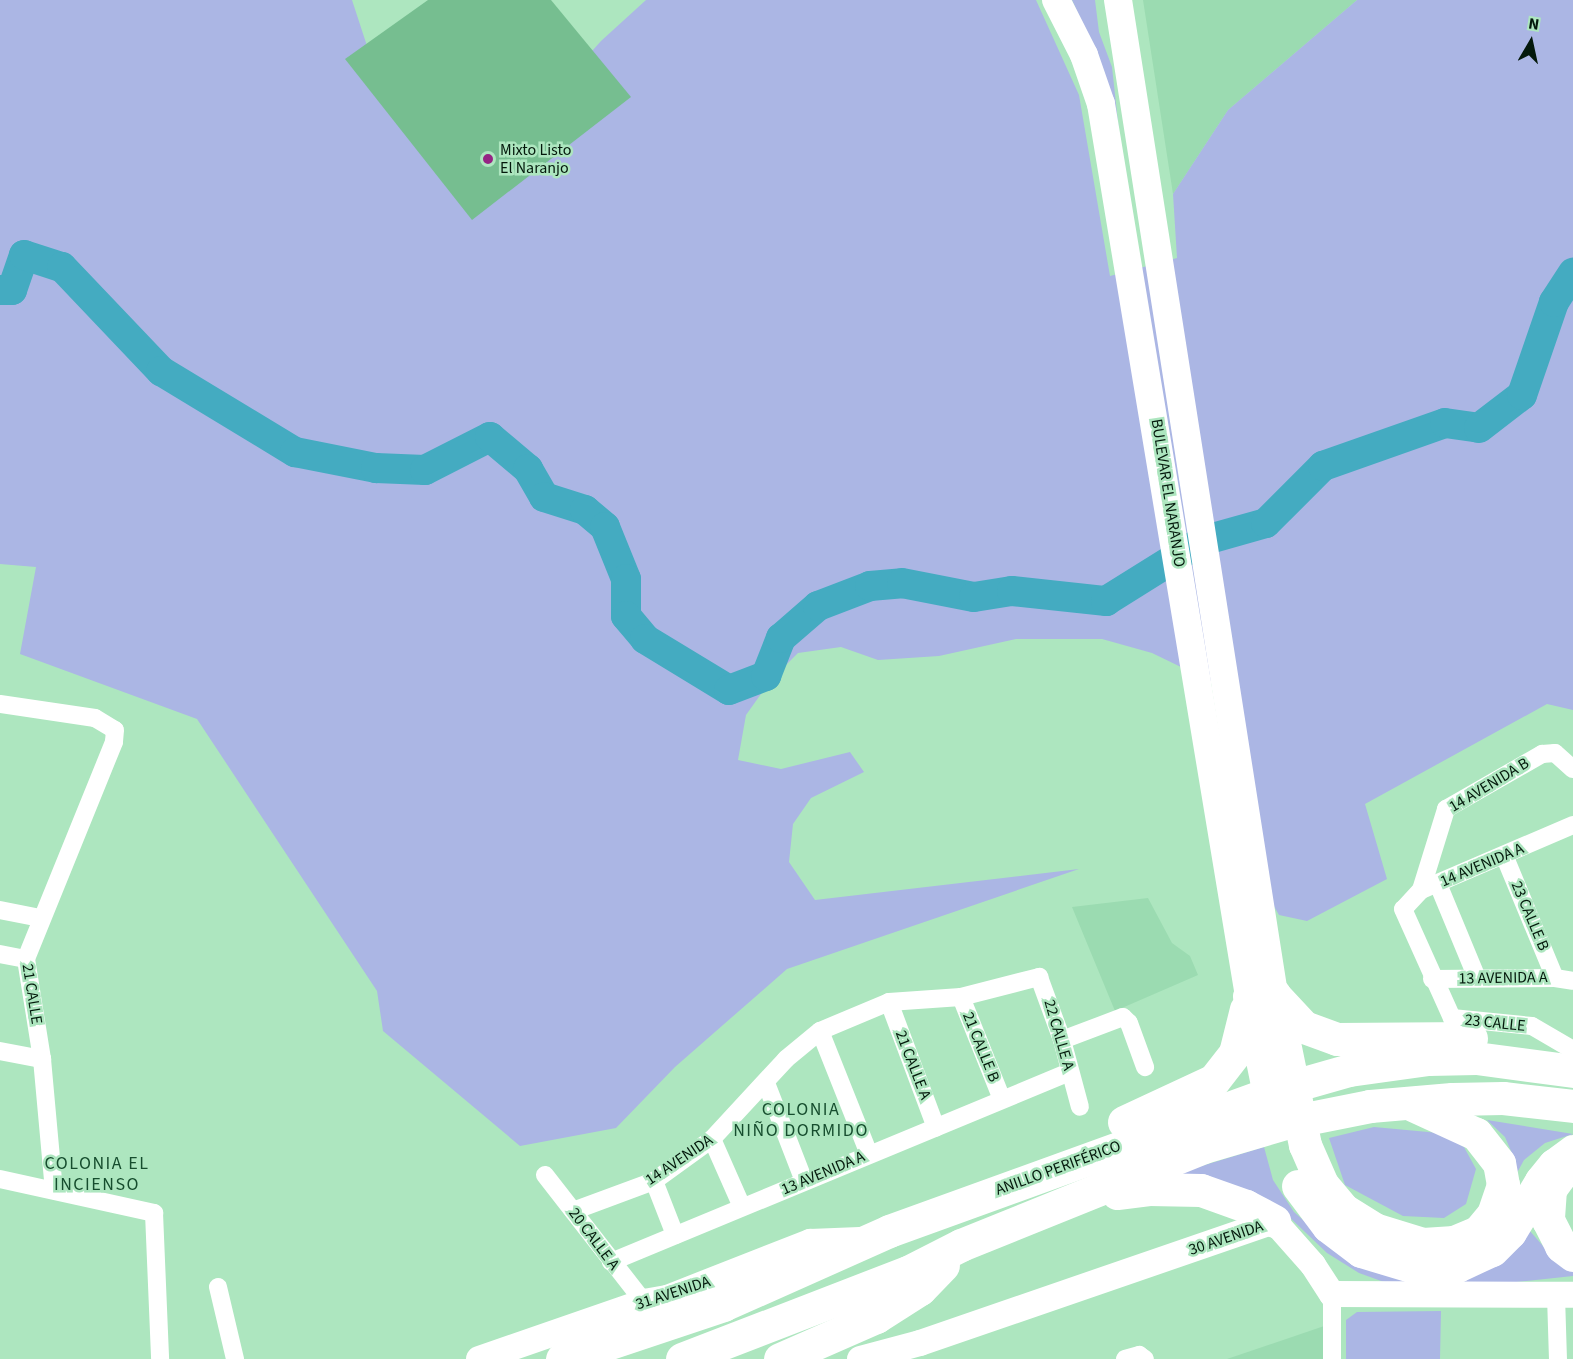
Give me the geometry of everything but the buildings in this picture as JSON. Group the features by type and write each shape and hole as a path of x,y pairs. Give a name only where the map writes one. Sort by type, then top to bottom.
{"highway":[{"path":"1260,983 1304,1027 1337,1039 1484,1039 1529,1044 1573,1055"},
{"path":"1260,983 1305,1145 1315,1171 1332,1197 1356,1219 1390,1236 1439,1245 1466,1238 1486,1223 1498,1205 1503,1185 1499,1163 1476,1134 1406,1102"},
{"path":"1260,983 1279,1141 1296,1184 1328,1226 1361,1251 1378,1258 1428,1268 1457,1266 1481,1257 1510,1232 1541,1181 1554,1165 1573,1151"},
{"path":"954,1207 1016,1170 1214,1080 1240,1042 1260,983"},
{"name":"ANILLO PERIFÉRICO","path":"682,1359 908,1272 962,1245 1080,1197 1199,1132 1298,1084 1371,1067 1476,1058 1573,1071"},
{"name":"ANILLO PERIFÉRICO","path":"562,1359 723,1305 869,1240 954,1207 1199,1132 1286,1123 1370,1106 1406,1102 1503,1098 1573,1106"},
{"path":"1573,1162 1550,1189 1548,1220 1562,1246 1573,1255"},
{"path":"1080,1197 1149,1189 1201,1190 1246,1206 1274,1221"},
{"path":"780,1359 876,1317 920,1289 962,1245"}],"main road":[{"name":"BULEVAR EL NARANJO","path":"1056,0 1095,86 1124,228 1260,983"},
{"name":"BULEVAR EL NARANJO","path":"1118,0 1153,224 1260,983"}],"street":[{"name":"21 CALLE","path":"0,704 95,718 115,730 114,742 39,918 26,958 42,1059 54,1190"},
{"name":"14 AVENIDA B","path":"1421,890 1440,820 1446,809 1542,754 1555,753 1573,769"},
{"name":"14 AVENIDA A","path":"1404,915 1405,904 1421,890 1504,855 1572,830"},
{"name":"23 CALLE B","path":"1504,855 1564,980"},
{"path":"1438,884 1477,978"},
{"path":"0,910 39,918"},
{"name":"23 CALLE","path":"1404,915 1452,1018 1532,1026 1573,1050"},
{"path":"0,954 26,958"},
{"name":"22 CALLE A","path":"1026,979 1039,977 1044,982 1080,1107"},
{"name":"14 AVENIDA","path":"573,1211 654,1181 712,1139 786,1059 820,1030 889,1002 961,997 1026,979"},
{"name":"13 AVENIDA A","path":"1432,979 1564,980"},
{"name":"21 CALLE B","path":"961,997 1001,1097"},
{"name":"21 CALLE A","path":"889,1002 936,1128"},
{"path":"1062,1040 1118,1018 1129,1023 1145,1067"},
{"path":"820,1030 868,1154"},
{"path":"0,1051 42,1059"},
{"name":"13 AVENIDA A","path":"611,1262 868,1154 936,1128 1001,1097 1069,1072"},
{"path":"766,1083 804,1181"},
{"path":"712,1139 742,1207"},
{"name":"20 CALLE A","path":"545,1175 644,1302"},
{"path":"0,1179 148,1209 155,1219 160,1359"},
{"path":"654,1181 675,1235"},
{"name":"30 AVENIDA","path":"860,1359 927,1351 1274,1221 1313,1265 1332,1294"},
{"name":"31 AVENIDA","path":"479,1359 644,1302 667,1298 810,1242 869,1240"},
{"path":"218,1287 236,1359"},
{"path":"1332,1359 1332,1294 1567,1294 1558,1359"}],"shaded area":[{"path":"0,0 352,0 369,52 551,97 601,41 646,0 1036,0 1079,95 1110,276 1177,258 1173,194 1228,110 1357,0 1573,0 1573,710 1547,704 1365,804 1387,879 1307,921 1279,915 1259,880 1214,683 1152,653 1102,639 1016,639 939,656 878,660 841,647 798,653 771,680 746,715 738,760 781,769 850,752 864,772 811,798 793,824 789,862 815,900 1079,869 787,969 675,1067 616,1128 520,1146 383,1031 377,991 197,719 20,654 36,567 0,564"},
{"path":"1072,0 1095,0 1099,32 1112,67 1120,140 1104,71"},
{"path":"1143,0 1357,0 1228,110 1173,194"},
{"path":"1148,898 1172,943 1190,956 1198,975 1115,1011 1072,907"},
{"path":"1487,1120 1573,1134 1545,1143 1524,1160 1512,1182 1514,1158 1505,1137"},
{"path":"1374,1127 1439,1133 1464,1147 1476,1169 1466,1204 1444,1218 1403,1216 1345,1185 1329,1138"},
{"path":"1264,1147 1273,1180 1294,1212 1320,1235 1529,1230 1558,1263 1573,1267 1573,1276 1507,1283 1384,1282 1359,1273 1327,1253 1283,1211 1159,1179"},
{"path":"1441,1311 1440,1359 1346,1359 1346,1320 1357,1312"},
{"path":"1333,1323 1333,1359 1227,1359"}],"waterway":[{"path":"0,290 12,290 24,255 62,267 161,371 295,452 376,468 425,470 490,437 528,469 544,497 585,510 605,527 626,579 626,616 645,639 729,690 766,676 781,638 818,606 870,586 902,583 974,597 1012,591 1106,601 1202,541 1266,523 1323,466 1445,423 1479,428 1522,395 1554,302 1573,273"}],"place":[{"name":"Mixto Listo El Naranjo","path":"488,159"}],"district":[{"name":"COLONIA NIÑO DORMIDO","path":"801,1121"},
{"name":"COLONIA EL INCIENSO","path":"97,1175"}]}
